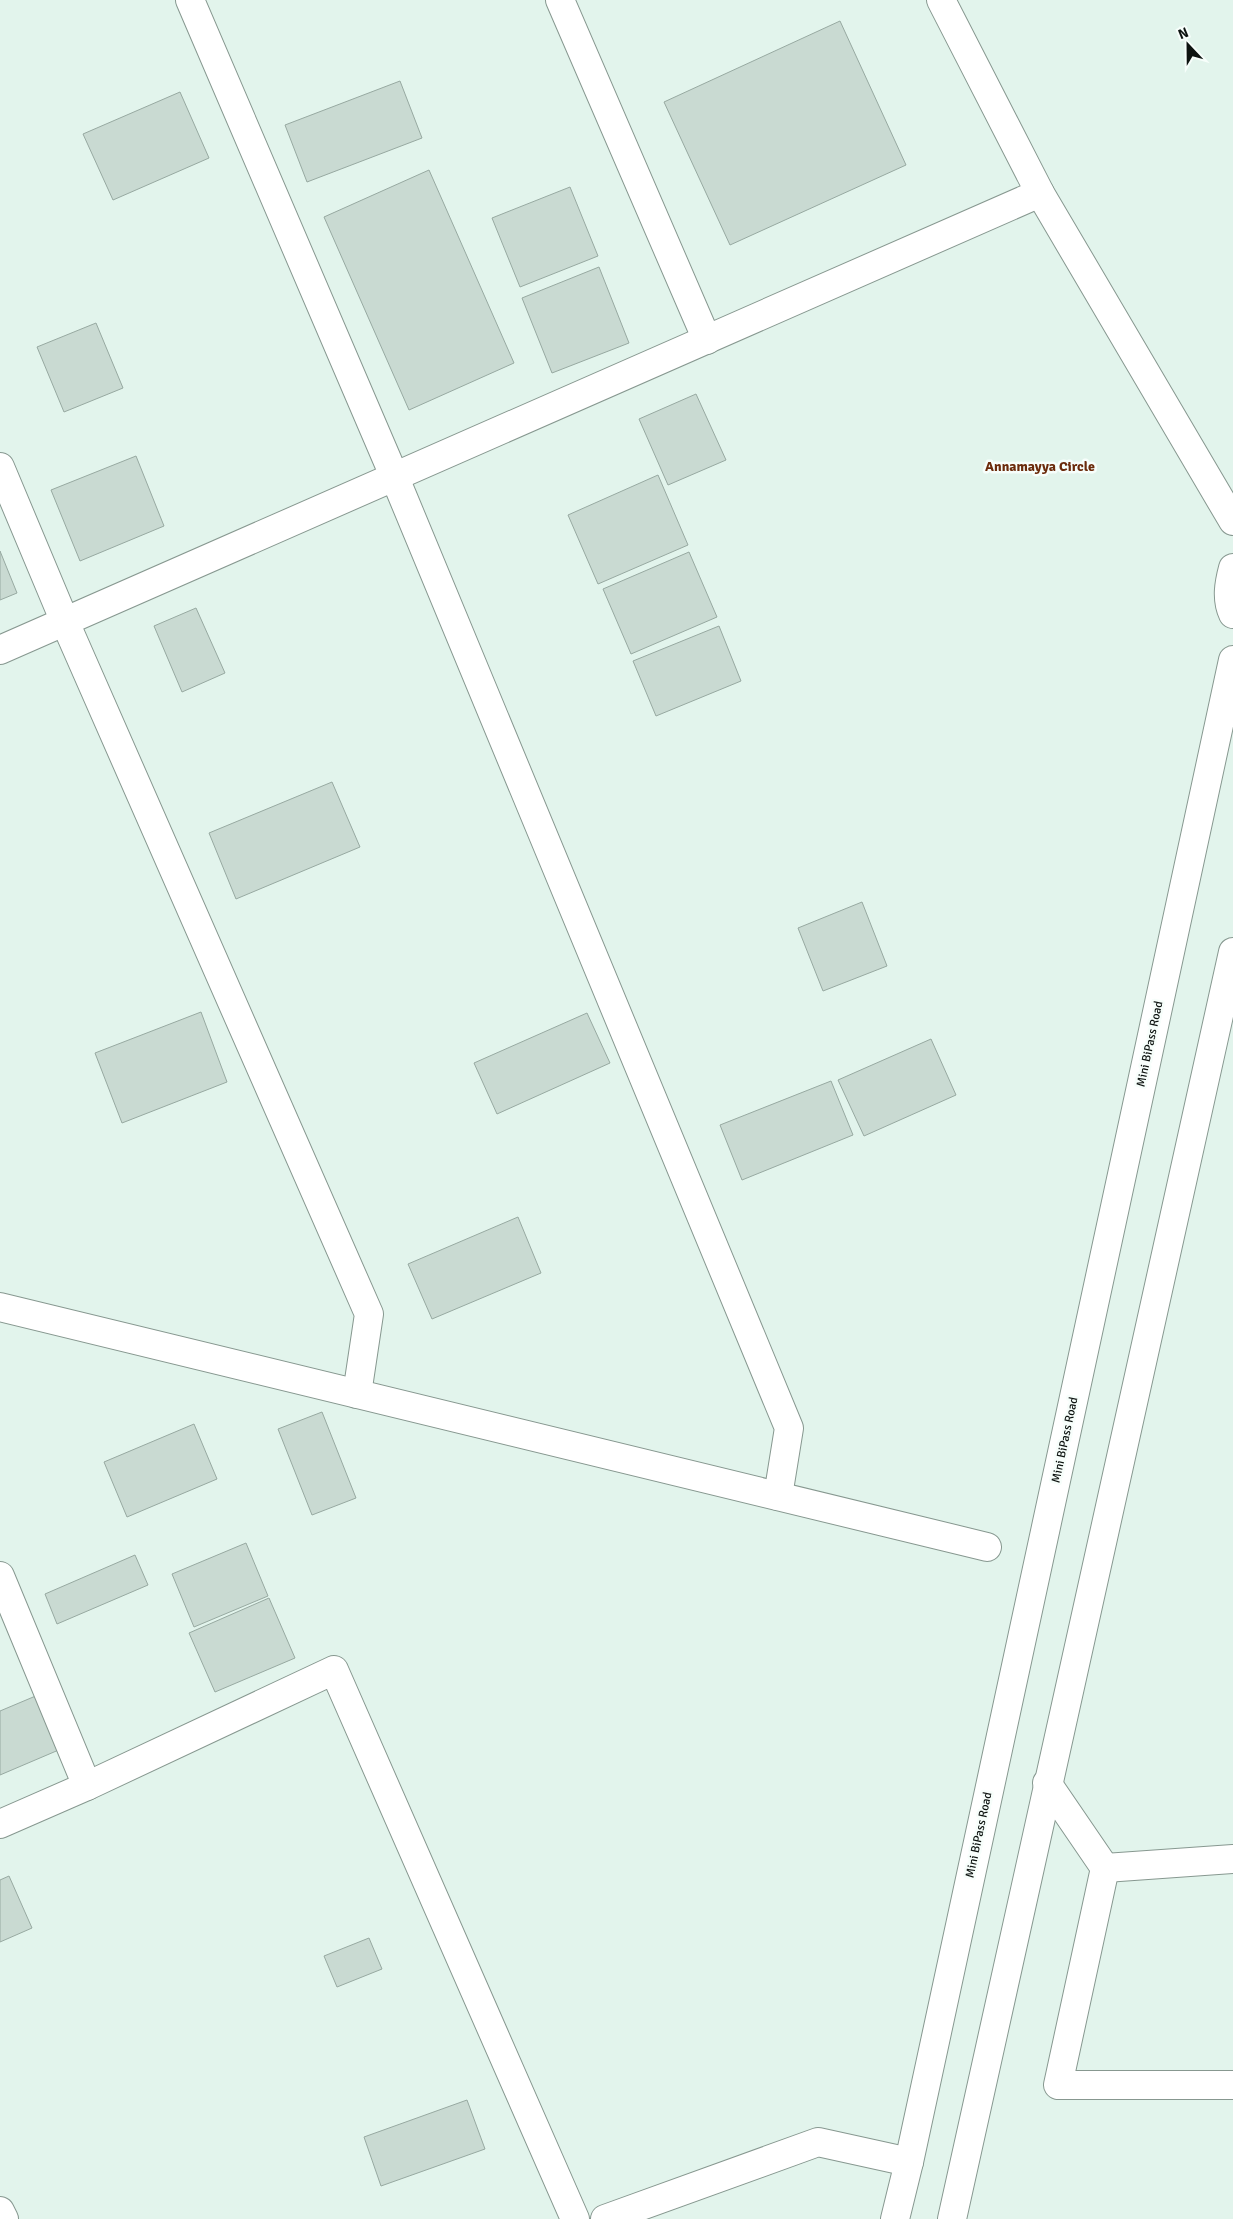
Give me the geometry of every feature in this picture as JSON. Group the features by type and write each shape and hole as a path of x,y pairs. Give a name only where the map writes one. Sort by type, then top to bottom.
{"street":[{"path":"190,0 395,478 789,1428 778,1496"},
{"path":"560,0 708,340"},
{"path":"942,0 1040,193 1233,521"},
{"path":"0,650 1040,193"},
{"path":"0,467 65,622 369,1314 357,1394"},
{"path":"1233,568 1228,585 1230,608 1233,614"},
{"name":"Mini BiPass Road","path":"895,2219 909,2162 1233,660"},
{"path":"952,2219 1047,1783 1233,952"},
{"path":"0,1307 987,1547"},
{"path":"0,1576 87,1786"},
{"path":"0,1824 87,1786 334,1670 575,2219"},
{"path":"1047,1783 1104,1868 1058,2085 1233,2085"},
{"path":"1104,1868 1233,1859"},
{"path":"605,2219 818,2142 909,2162"},
{"path":"0,2211 4,2219"}],"building":[{"path":"840,21 906,165 730,245 664,102"},
{"path":"400,81 422,138 307,182 285,125"},
{"path":"180,92 209,158 113,200 83,134"},
{"path":"429,170 514,363 409,410 324,217"},
{"path":"570,187 598,256 520,287 492,218"},
{"path":"599,267 629,343 552,373 522,298"},
{"path":"96,323 123,388 64,412 37,347"},
{"path":"696,394 726,460 668,485 639,419"},
{"path":"136,456 164,526 80,561 51,490"},
{"path":"658,475 688,545 598,584 568,515"},
{"path":"0,551 17,593 0,600"},
{"path":"689,552 717,617 631,654 603,589"},
{"path":"196,608 225,673 182,692 154,626"},
{"path":"719,626 741,681 656,716 633,661"},
{"path":"332,782 360,847 236,899 209,833"},
{"path":"862,902 887,966 823,991 798,928"},
{"path":"201,1012 227,1082 122,1123 95,1053"},
{"path":"587,1013 610,1063 497,1114 474,1063"},
{"path":"931,1039 956,1095 864,1136 838,1080"},
{"path":"831,1081 853,1135 742,1180 720,1125"},
{"path":"518,1217 541,1273 432,1319 408,1264"},
{"path":"322,1412 356,1498 312,1515 278,1429"},
{"path":"194,1424 217,1479 127,1517 104,1462"},
{"path":"246,1543 268,1596 194,1627 172,1574"},
{"path":"135,1555 148,1585 57,1624 45,1594"},
{"path":"269,1598 295,1658 215,1692 189,1633"},
{"path":"38,1695 61,1749 0,1775 0,1711"},
{"path":"9,1876 32,1928 0,1942 0,1880"},
{"path":"369,1938 382,1969 337,1987 324,1956"},
{"path":"467,2100 485,2149 381,2186 364,2137"}],"district":[{"name":"Annamayya Circle","path":"1040,466"}]}
